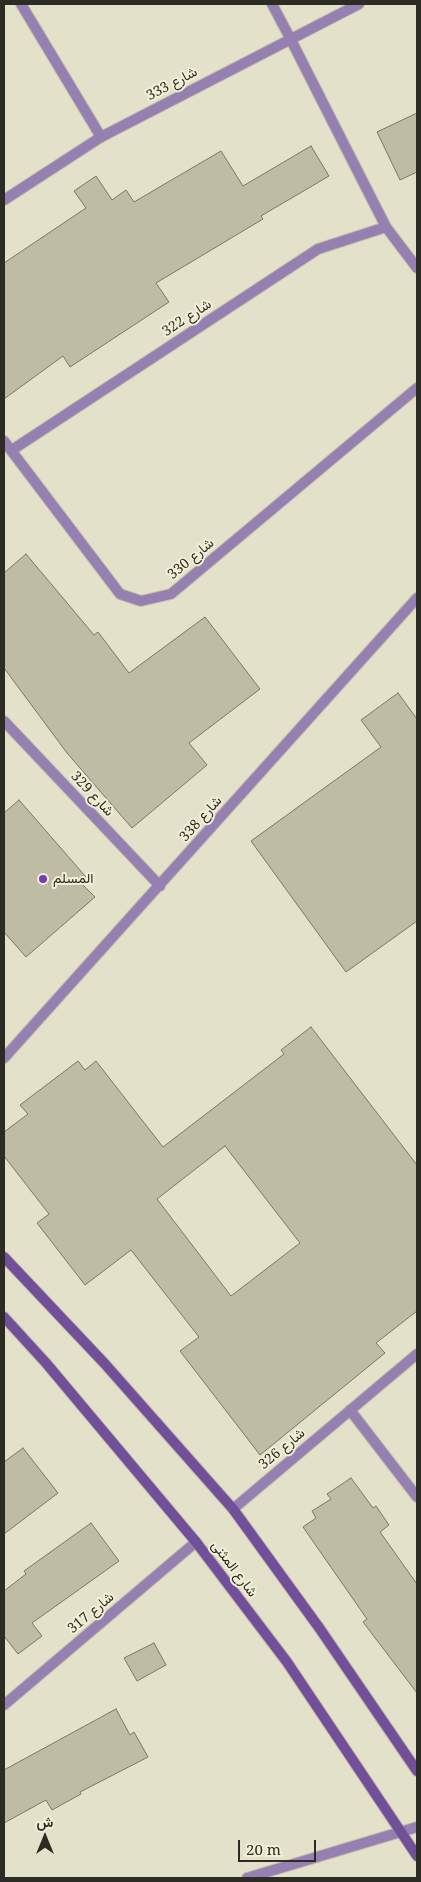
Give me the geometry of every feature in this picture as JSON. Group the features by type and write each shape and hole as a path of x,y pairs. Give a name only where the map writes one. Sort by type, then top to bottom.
{"street":[{"path":"21,4 101,137"},
{"path":"272,4 386,227 417,268"},
{"name":"شارع 333","path":"4,200 101,137 359,4"},
{"name":"شارع 322","path":"12,450 318,249 386,227"},
{"name":"شارع 330","path":"4,440 120,594 141,601 171,594 417,388"},
{"name":"شارع 338","path":"4,1058 417,598"},
{"name":"شارع 329","path":"4,721 160,886"},
{"path":"4,1257 106,1364 233,1509 320,1629 417,1771"},
{"name":"شارع المثنى","path":"4,1317 46,1363 196,1542 287,1662 417,1856"},
{"name":"شارع 326","path":"233,1509 417,1354"},
{"path":"350,1410 417,1497"},
{"name":"شارع 317","path":"4,1705 196,1542"},
{"path":"247,1878 417,1827"}],"building":[{"path":"417,113 417,172 400,180 377,132"},
{"path":"311,146 329,176 261,216 263,219 156,283 169,302 70,367 63,356 4,399 4,263 86,208 74,191 96,176 112,200 126,190 134,202 221,151 243,186"},
{"path":"26,554 94,635 98,632 129,673 205,617 260,689 189,743 207,765 132,828 67,753 4,668 4,573"},
{"path":"398,693 417,719 417,921 346,972 251,841 381,747 361,720"},
{"name":"المسلم","path":"19,800 86,877 80,882 95,897 26,957 4,932 4,813"},
{"path":"311,1027 417,1165 417,1311 376,1343 385,1353 260,1455 180,1351 199,1337 131,1250 85,1285 37,1223 49,1214 4,1156 4,1132 28,1114 20,1105 78,1061 85,1070 96,1061 163,1147 284,1054 281,1050","holes":["225,1146 300,1243 231,1296 157,1199"]},
{"path":"23,1448 58,1493 4,1534 4,1462"},
{"path":"351,1478 373,1508 376,1506 389,1525 380,1532 417,1584 417,1693 363,1622 367,1619 303,1527 316,1518 312,1511 331,1499 327,1494"},
{"path":"91,1523 119,1561 32,1623 42,1636 18,1654 4,1636 4,1591 26,1574 24,1571"},
{"path":"154,1643 166,1665 137,1681 124,1658"},
{"path":"116,1709 130,1735 134,1732 148,1757 80,1792 81,1794 52,1810 46,1800 4,1823 4,1770"}],"place":[{"name":"المسلم","path":"43,879"}]}
